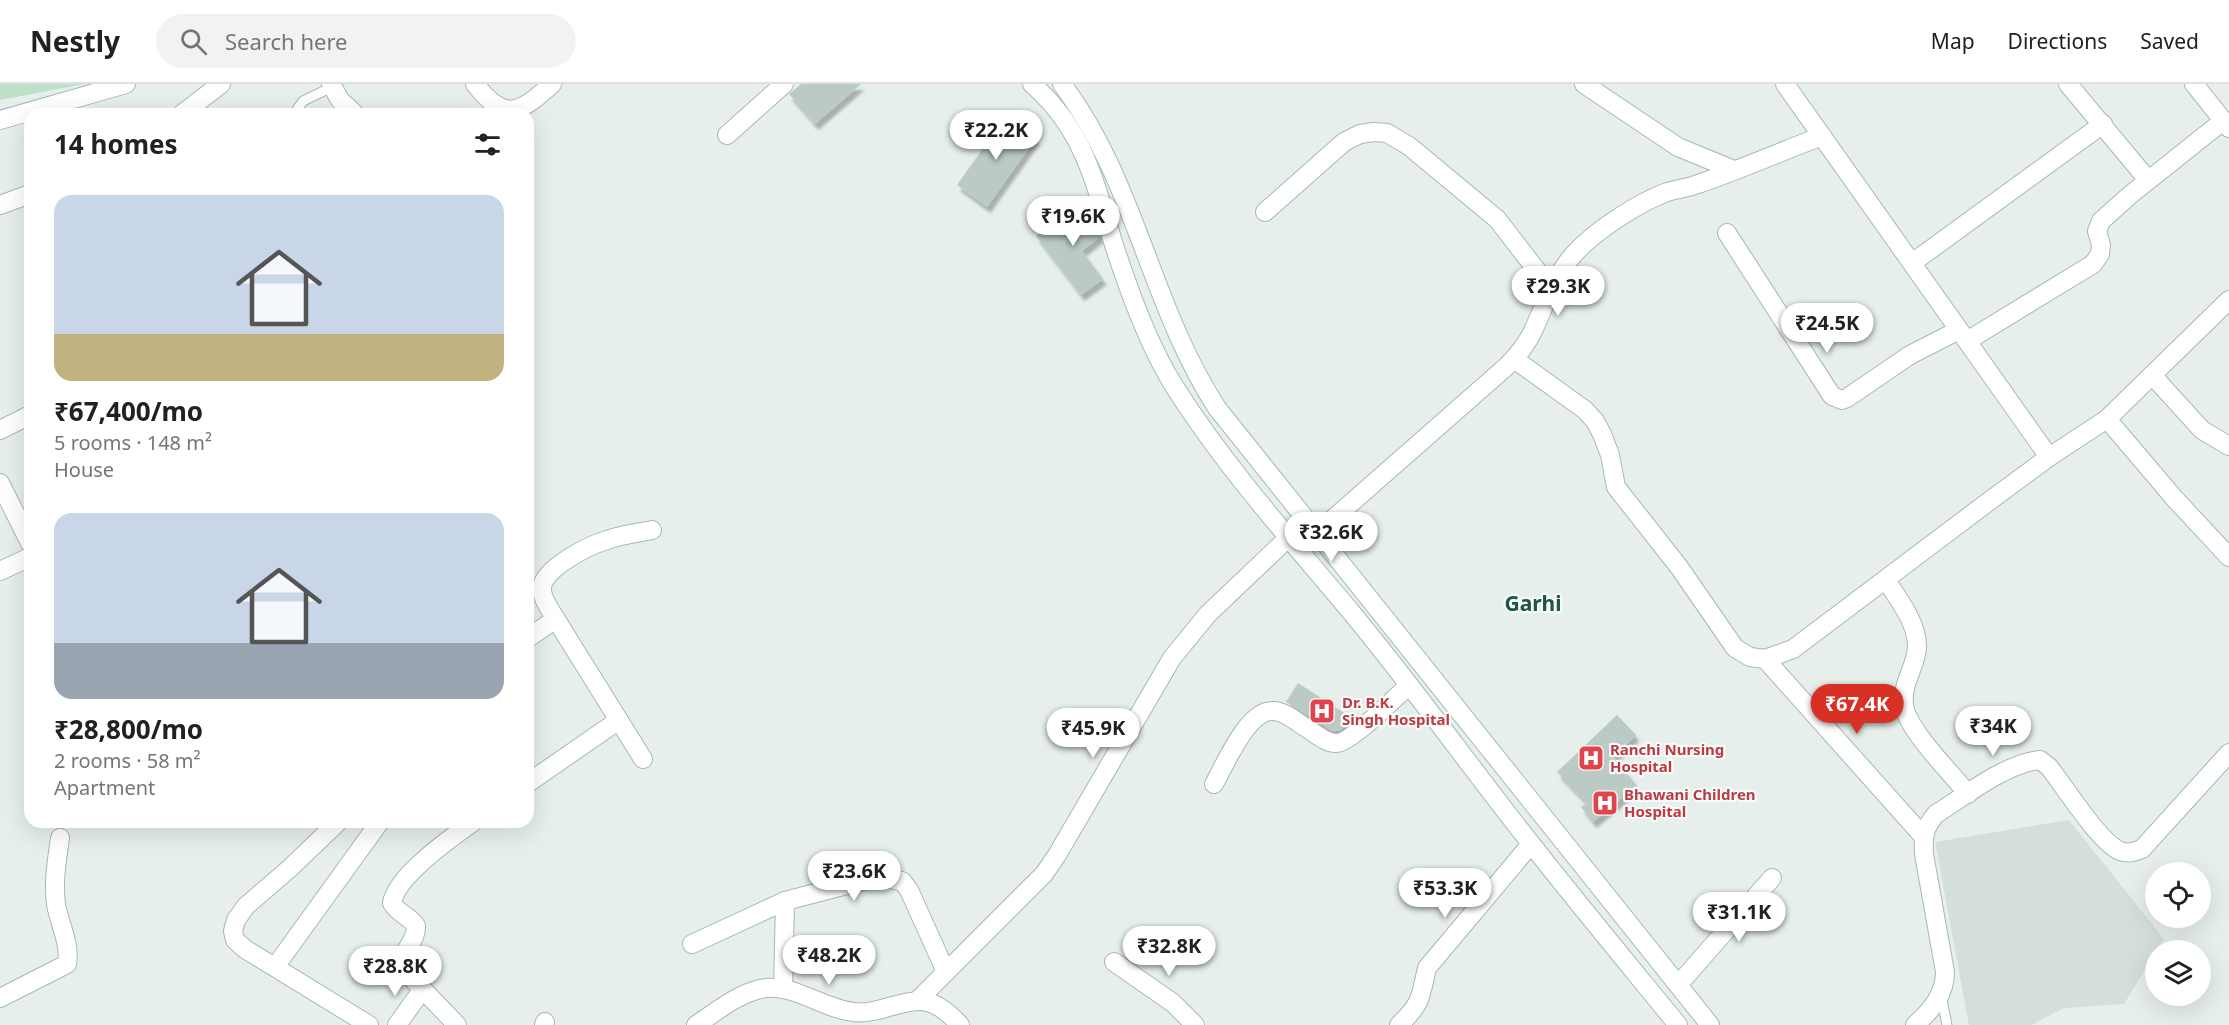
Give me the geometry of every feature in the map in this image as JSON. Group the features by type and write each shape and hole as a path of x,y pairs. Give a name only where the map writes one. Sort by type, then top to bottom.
{"street":[{"path":"42,108 126,84"},
{"path":"190,108 221,84"},
{"path":"475,84 484,96 501,108"},
{"path":"520,108 552,84"},
{"path":"727,135 784,84"},
{"path":"1032,84 1044,94 1080,144 1096,181 1126,279 1160,362 1176,390 1215,445 1288,538 1351,612 1531,844 1678,1025"},
{"path":"1062,84 1082,110 1112,168 1163,301 1192,367 1217,408 1710,1025"},
{"path":"1584,84 1678,147 1734,170"},
{"path":"1785,84 2049,457"},
{"path":"2068,84 2148,180"},
{"path":"1727,233 1832,396 1837,399 1847,399 1910,356 1963,336 2093,264 2100,254 2101,245 2097,231 2101,221 2148,180 2226,124 2194,84"},
{"path":"331,86 349,108"},
{"path":"0,120 24,113"},
{"path":"1912,263 2103,124"},
{"path":"1265,212 1344,142 1360,134 1387,133 1409,146 1497,219 1551,289"},
{"path":"1317,533 1514,359 1531,334 1551,289 1576,252 1628,212 1667,192 1696,185 1822,136"},
{"path":"0,205 24,196"},
{"path":"1514,359 1585,410 1595,421 1610,455 1616,487 1625,500 1679,567 1736,648 1750,657 1765,659 1792,649 2049,457 2107,419 2229,300"},
{"path":"2152,375 2202,430 2229,446"},
{"path":"0,430 24,418"},
{"path":"2107,419 2175,499 2229,557"},
{"path":"0,483 24,531"},
{"path":"643,759 556,619 542,589 544,580 552,570 585,549 604,540 652,530"},
{"path":"917,1001 1044,874 1172,658 1191,632 1220,602 1288,538"},
{"path":"0,571 24,560"},
{"path":"1886,580 1907,613 1916,634 1917,648 1904,694 1906,712 1916,730 1968,794"},
{"path":"534,634 556,619"},
{"path":"1765,659 1923,836"},
{"path":"1214,784 1252,720 1264,712 1273,710 1283,714 1326,741 1337,743 1356,733 1408,686"},
{"path":"534,779 619,720"},
{"path":"1915,1025 1934,1005 1945,983 1946,972 1926,866 1923,836 1928,824 1936,814 2013,766 2040,760 2049,767 2103,838 2118,850 2131,854 2142,849 2229,753"},
{"path":"332,828 289,870 246,906 236,920 233,931 235,940 245,949 369,1025"},
{"path":"275,967 375,828"},
{"path":"457,1025 402,966 403,957 414,938 416,926 392,903 398,888 425,860 465,828"},
{"path":"0,998 67,964 69,955 56,905 55,888 60,838"},
{"path":"1400,1025 1418,1005 1423,993 1427,969 1531,844"},
{"path":"692,944 785,901 870,879 884,878 902,881 909,890 946,972"},
{"path":"1678,985 1772,878"},
{"path":"783,989 785,901"},
{"path":"1114,962 1173,1003 1188,1015 1195,1025"},
{"path":"696,1025 740,996 762,989 783,989 854,1012 923,1001 938,1006 960,1025"},
{"path":"397,1025 422,990"}],"lane":[{"path":"298,108 303,101 331,86"},
{"path":"1941,994 1947,1025"}],"shaded area":[{"path":"2069,820 2145,915 2145,928 2155,928 2164,939 2145,940 2145,970 2124,1004 2064,1008 2031,1025 1969,1025 1935,842"}],"green space":[{"path":"0,84 85,84 0,100"}],"building":[{"path":"801,84 861,84 815,124 789,94"},
{"path":"1006,116 1036,138 987,207 957,185"},
{"path":"1080,203 1096,225 1100,237 1082,251 1103,279 1081,295 1036,236"},
{"path":"1298,683 1352,718 1348,724 1339,731 1333,731 1286,702"},
{"path":"1617,715 1636,735 1614,757 1637,786 1593,822 1581,807 1587,803 1557,772"}],"place":[{"name":"Dr. B.K. Singh Hospital","path":"1322,711"},
{"name":"Ranchi Nursing Hospital","path":"1591,758"},
{"name":"Bhawani Children Hospital","path":"1605,803"}],"district":[{"name":"Garhi","path":"1533,603"}]}
